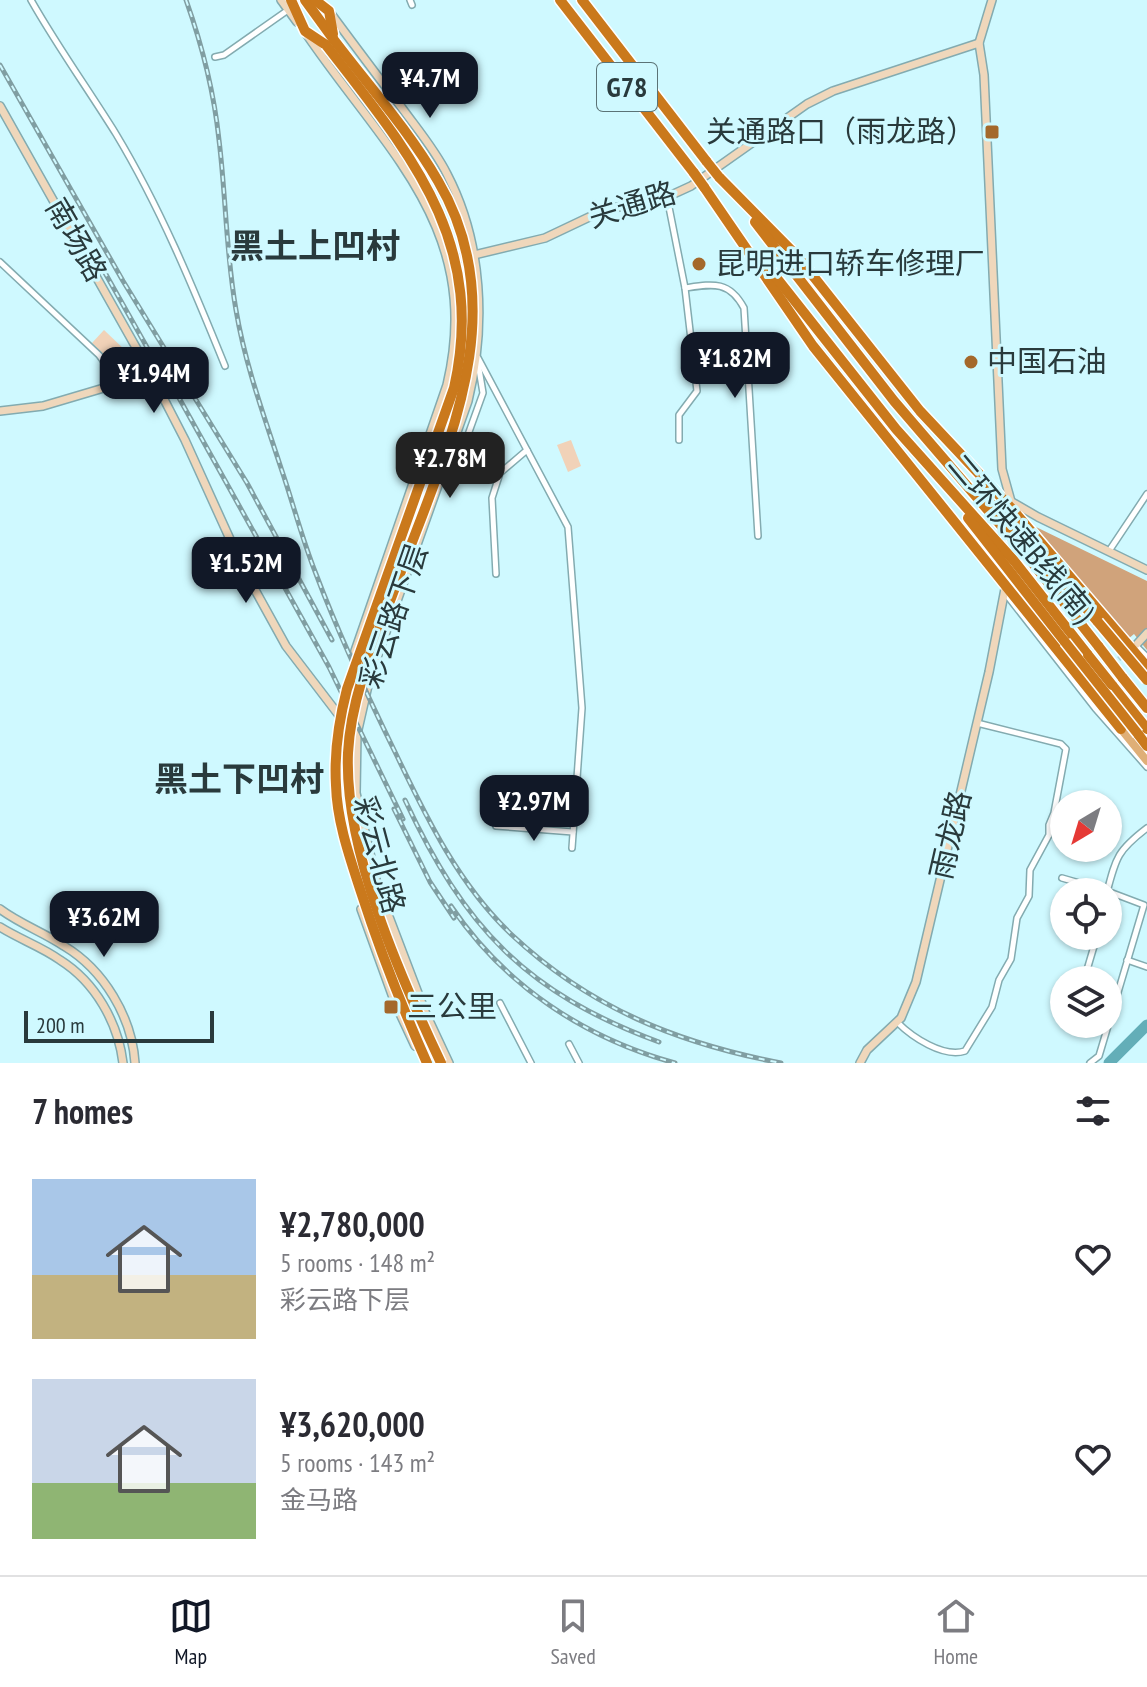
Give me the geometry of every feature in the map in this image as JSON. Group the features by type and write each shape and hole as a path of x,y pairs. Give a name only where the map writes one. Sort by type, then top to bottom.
{"highway":[{"name":"彩云北路","path":"305,0 330,43 430,190 446,226 460,288 460,359 454,388 347,689 339,720 336,752 340,824 353,869 425,1063"},
{"path":"291,3 305,31 330,43 329,11 315,0"},
{"name":"G78","path":"560,0 704,187"},
{"name":"G78","path":"582,0 911,421"},
{"name":"彩云北路","path":"291,3 330,43 418,150 439,183 462,240 474,307 473,344 459,412 359,690 348,753 352,816 374,897 405,983 441,1063"},
{"path":"719,177 798,257 920,411 1012,509 1147,680"},
{"path":"704,187 813,346 1121,729"},
{"name":"二环快速B线(南)","path":"704,187 857,381 912,448 1015,562 1147,729"},
{"path":"911,421 1147,667"},
{"path":"911,421 1023,551 1147,708"},
{"path":"912,448 1147,746"}],"main road":[{"path":"1121,729 1147,763"}],"street":[{"path":"31,0 116,135 142,183 200,303 225,366"},
{"path":"281,0 291,3"},
{"name":"彩云路下层","path":"321,0 433,149 460,204 474,256 479,294 478,358 468,401 370,677 357,739 356,793 378,888 426,1014 449,1063"},
{"path":"992,0 979,43 986,119 1002,469 1012,503 1147,570"},
{"path":"215,57 224,55 291,3"},
{"name":"彩云路下层","path":"305,31 420,190 454,287 454,356 447,385 367,614 338,711 332,781 335,820 372,943 395,1003 425,1063"},
{"name":"关通路","path":"447,262 545,238 604,210 667,197 691,186 807,104 833,91 979,43"},
{"name":"南场路","path":"0,106 151,374 185,440 244,570 286,646 357,739"},
{"path":"667,197 685,288 697,391 679,415 679,440"},
{"path":"0,262 99,355 121,384"},
{"path":"685,288 716,284 736,294 744,308 758,536"},
{"path":"478,358 568,527 582,708 572,848"},
{"path":"456,468 483,393 478,358"},
{"path":"0,411 43,406 151,374"},
{"path":"496,574 492,498 500,473 527,450"},
{"path":"1111,548 1147,494"},
{"path":"1004,591 1081,689 1147,763"},
{"name":"雨龙路","path":"860,1063 867,1050 897,1022 908,1006 916,982 977,723 1004,591"},
{"path":"1147,633 1136,645 1147,657"},
{"path":"897,1022 916,1040 957,1054 965,1051 992,1007 999,980 1011,959 1017,918 1029,896 1030,870 1049,835 1066,749 1061,744 977,723"},
{"path":"496,826 573,832"},
{"path":"1112,878 1123,847 1147,828"},
{"path":"1090,1063 1099,1056 1144,905 1122,897"},
{"path":"0,909 34,931 64,945 87,962 119,1004 130,1034 135,1063"},
{"path":"0,927 59,958 79,974 108,1011 123,1063"},
{"path":"1127,960 1147,967"},
{"path":"500,1003 531,1063"},
{"path":"569,1044 579,1063"}],"shaded area":[{"path":"104,330 127,352 115,365 92,343"},
{"path":"571,440 581,466 568,472 557,445"},
{"path":"1036,527 1147,581 1147,650 1134,634 1128,639"}],"waterway":[{"path":"1109,1063 1147,1025"}],"tunnel":[{"path":"1101,673 1125,654"}],"railway":[{"path":"186,0 214,104 233,289 244,350 306,548 325,597 364,687 432,827 460,873 493,916 542,961 572,983 637,1019 671,1033 781,1063"},
{"path":"0,65 123,281 247,483 332,640"},
{"path":"104,271 157,365"},
{"path":"154,353 329,667 403,819"},
{"path":"405,800 451,884 476,919 504,950 572,1001 612,1023 659,1042"},
{"path":"394,809 430,882 454,918"},
{"path":"451,906 496,960 549,1005 609,1039 675,1063"}],"place":[{"name":"关通路口（雨龙路）","path":"992,132"},
{"name":"昆明进口轿车修理厂","path":"699,264"},
{"name":"中国石油","path":"971,362"},
{"name":"三公里","path":"391,1007"}],"district":[{"name":"黑土上凹村","path":"315,246"},
{"name":"黑土下凹村","path":"239,779"}]}
